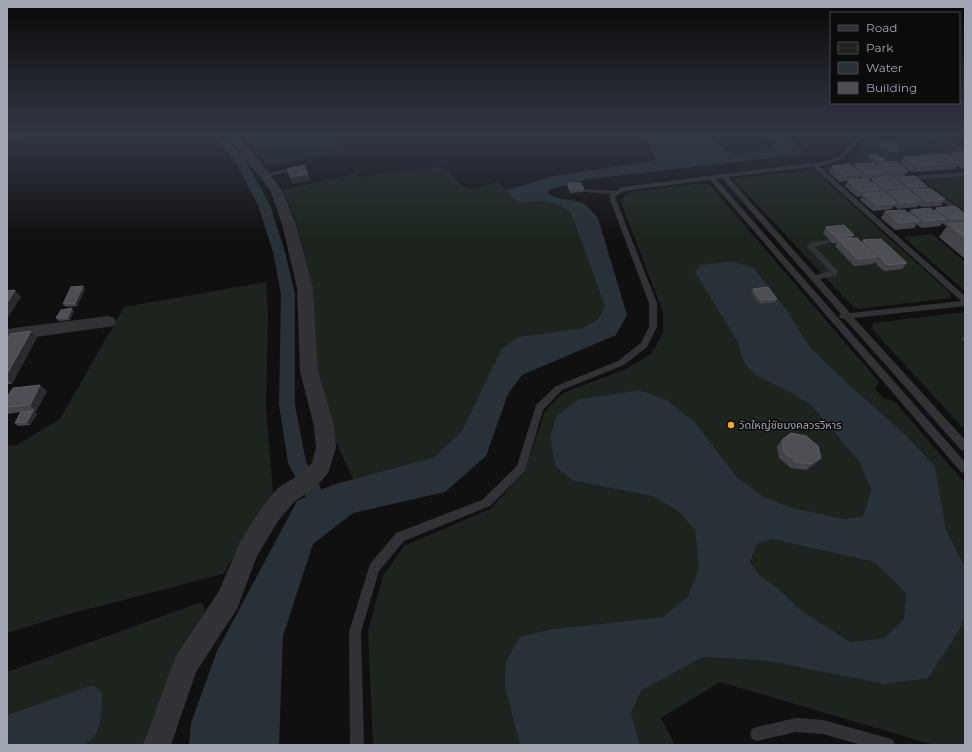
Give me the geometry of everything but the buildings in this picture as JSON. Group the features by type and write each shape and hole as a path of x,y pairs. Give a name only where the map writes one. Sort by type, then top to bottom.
{"street":[{"path":"157,745 185,665 228,600 248,550 270,514 286,495 309,480 321,467 326,448 324,426 309,371 305,288 289,224 277,192 259,168"},
{"path":"7,335 108,322"}],"lane":[{"path":"357,745 355,632 374,568 400,537 486,503 521,468 539,408 559,388 621,363 644,345 653,327 653,303 612,197 622,189 789,168"},
{"path":"818,168 875,215 965,302"},
{"path":"265,175 295,169"},
{"path":"899,180 965,174"},
{"path":"723,176 965,447"},
{"path":"711,177 965,468"},
{"path":"914,178 965,216"},
{"path":"837,185 845,184"},
{"path":"585,190 617,193"},
{"path":"947,209 954,208"},
{"path":"814,278 833,274 834,271 811,247 814,244 829,241"},
{"path":"833,317 965,302"},
{"path":"898,392 913,389"},
{"path":"757,734 796,726 823,727 888,745"}],"green space":[{"path":"429,168 446,168 464,187 469,189 498,181 517,203 546,202 565,208 571,213 605,307 598,319 583,328 518,337 501,349 462,431 434,457 353,479 331,431 317,369 313,292 296,221 283,190 357,173 359,177"},
{"path":"826,168 869,168 827,171 825,170"},
{"path":"809,170 815,171 950,293 951,298 858,309 852,306 735,181 736,178"},
{"path":"965,177 965,212 926,183 926,180"},
{"path":"704,183 710,185 879,382 875,389 883,398 894,401 965,483 965,567 946,529 935,466 907,436 846,382 810,347 788,312 754,268 738,342 741,355 790,392 812,406 860,463 871,490 863,516 845,519 789,507 763,496 737,477 694,421 667,400 640,390 579,399 557,415 550,436 574,481 652,496 678,511 696,529 699,568 688,596 663,617 552,629 520,637 505,687 520,745 375,745 373,743 368,631 383,576 404,546 490,509 525,471 545,411 563,393 626,369 652,353 663,333 663,312 620,200 630,192"},
{"path":"932,234 965,262 965,291 903,237"},
{"path":"266,282 268,312 266,407 273,494 223,574 58,617 7,633 7,446 17,445 60,419 124,307"},
{"path":"965,312 965,427 962,427 873,330 872,325 874,323"},
{"path":"772,539 874,562 906,593 904,619 884,638 850,642 802,611 779,589 759,575 750,562 757,544"},
{"path":"202,602 205,610 171,674 153,745 7,745 7,672"},
{"path":"965,614 965,745 934,745 720,682 661,718 675,745 640,745 631,713 641,691 703,657 768,661 960,629"}],"water":[{"path":"606,168 683,168 589,179 551,189 547,192 556,197 582,203 598,218 627,315 616,335 522,375 508,394 486,456 445,492 353,513 313,544 283,636 279,745 189,745 191,723 217,651 297,501 332,485 434,457 462,431 501,349 518,337 583,328 598,319 605,307 571,213 565,208 552,203 517,203 506,190 554,176"},
{"path":"730,261 754,268 788,312 810,347 846,382 907,436 935,466 946,529 965,567 965,614 960,629 928,678 884,684 768,661 703,657 641,691 631,713 640,745 520,745 505,687 506,661 520,637 552,629 663,617 688,596 699,568 695,529 678,511 652,496 574,481 555,466 550,436 557,415 579,399 640,390 667,400 694,421 737,477 763,496 789,507 845,519 863,516 871,490 860,463 812,406 790,392 757,376 746,365 741,355 738,342 695,272 701,265","holes":["772,539 874,562 906,593 904,619 884,638 850,642 802,611 779,589 759,575 750,562 757,544"]},
{"path":"93,685 102,693 101,716 98,730 89,741 82,745 7,745 7,715"}],"waterway":[{"path":"244,168 264,205 279,252 288,294 287,405 297,463 322,508"}],"place":[{"name":"วัดใหญ่ชัยมงคลวรวิหาร","path":"731,425"}]}
